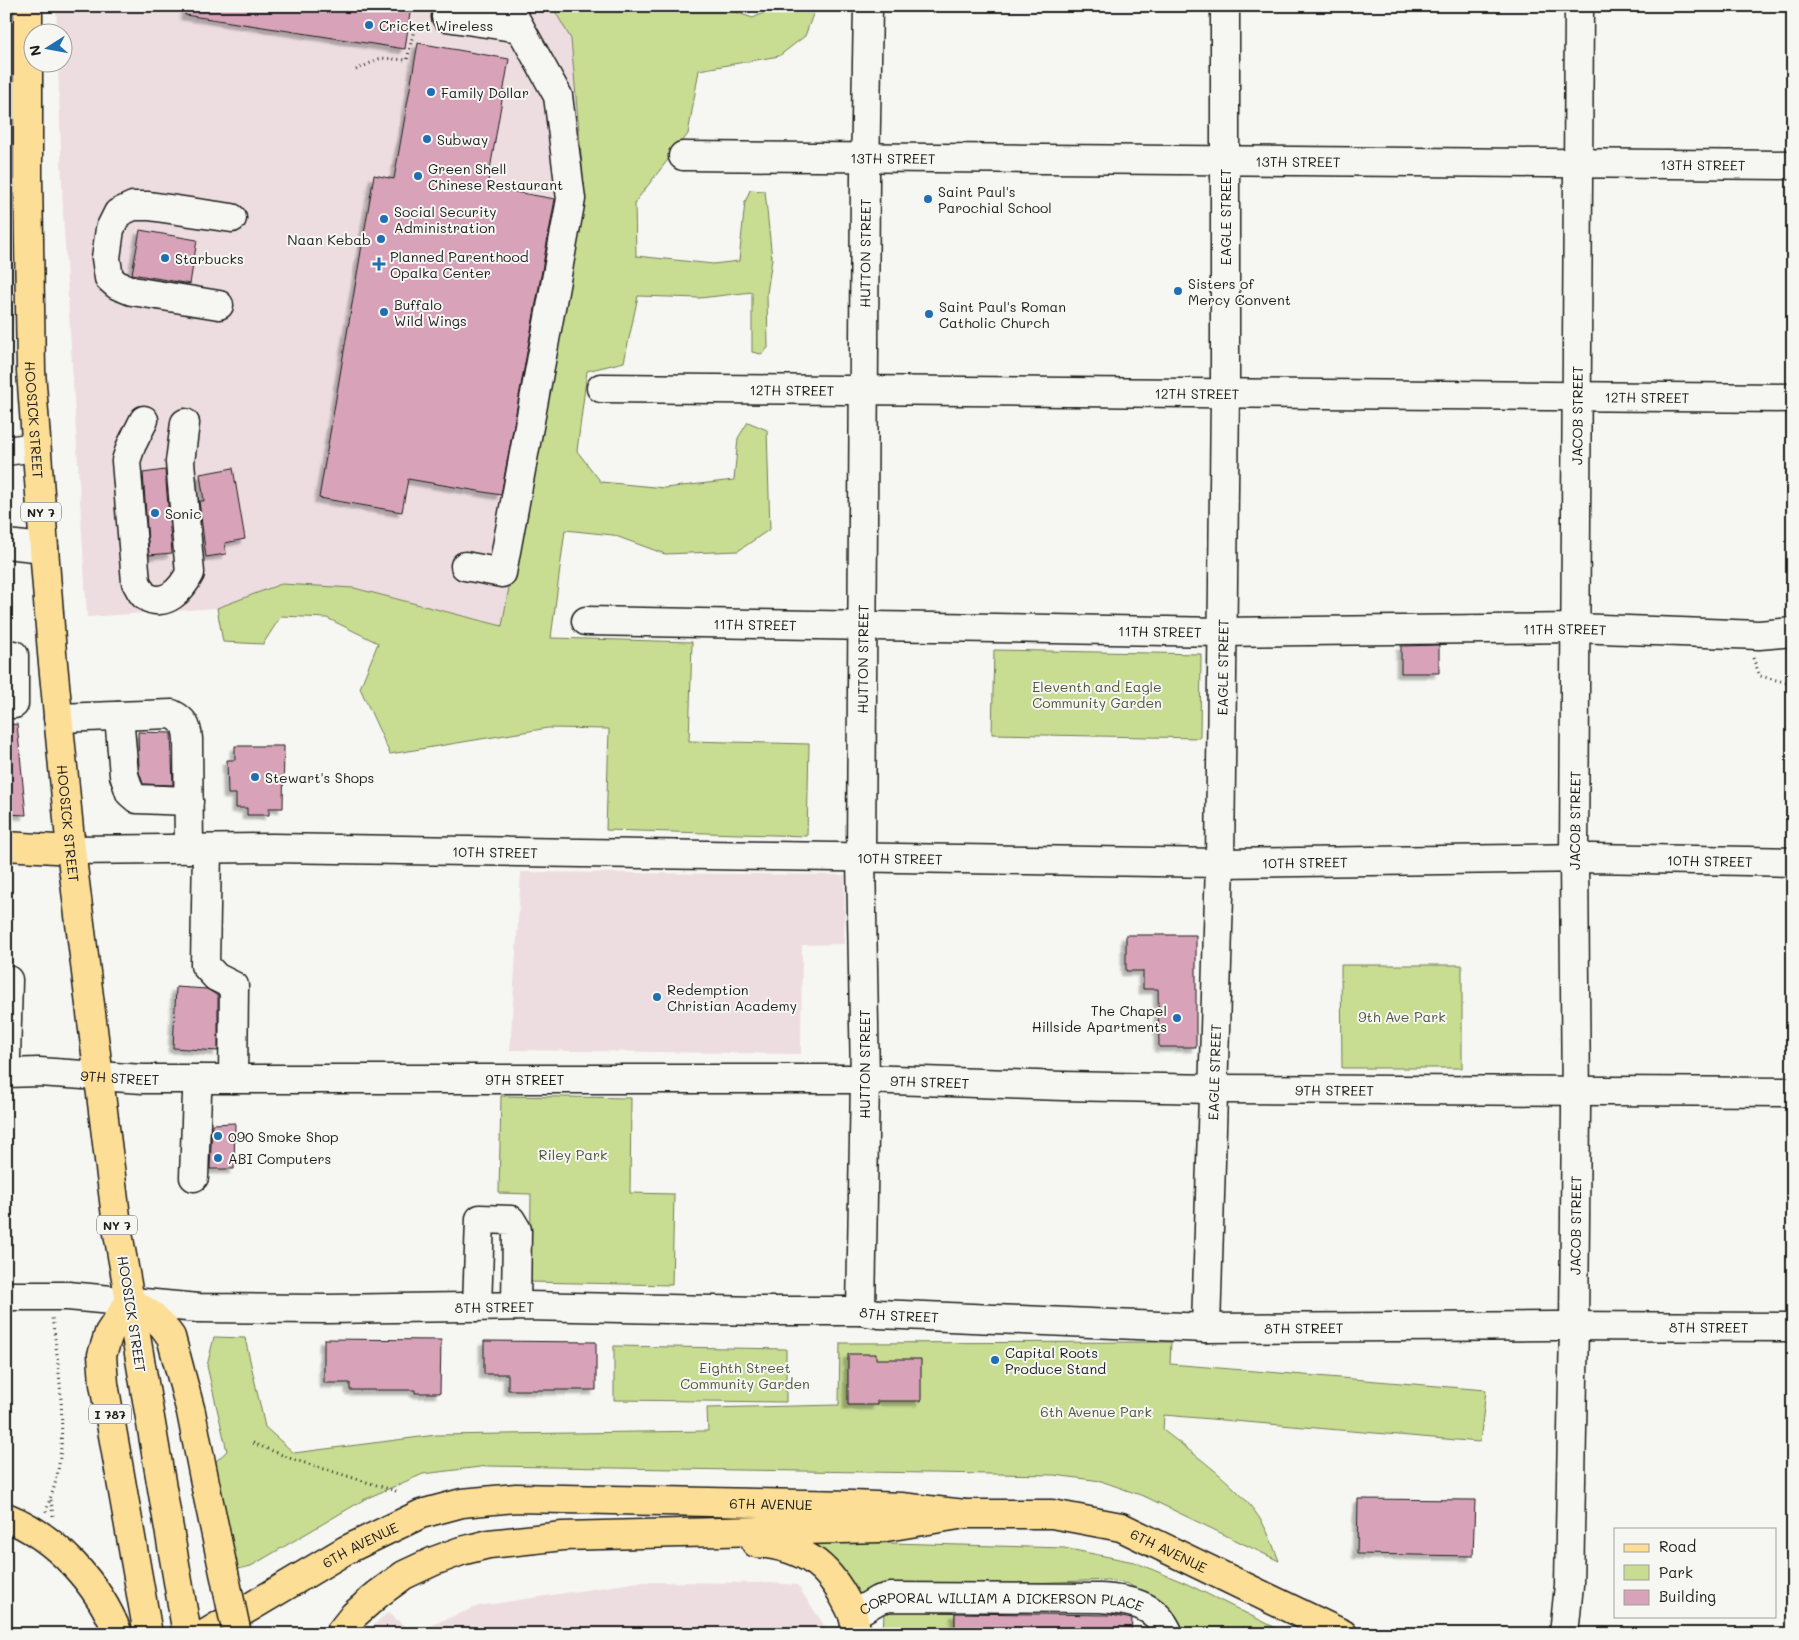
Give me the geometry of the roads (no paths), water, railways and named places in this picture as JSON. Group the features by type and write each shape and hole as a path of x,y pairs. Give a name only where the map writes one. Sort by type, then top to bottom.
{"main road":[{"name":"HOOSICK STREET","path":"28,6 28,227 31,371 58,718 71,850 118,1233 187,1634"},
{"name":"10TH STREET","path":"6,846 71,850"},
{"path":"130,1301 153,1316 171,1337 191,1412 237,1634"},
{"name":"I 787","path":"130,1301 109,1334 102,1355 104,1384 148,1634"},
{"name":"6TH AVENUE","path":"205,1634 346,1550 421,1514 462,1504 516,1498 826,1504 901,1507 965,1514 1052,1514 1121,1527 1343,1634"},
{"path":"339,1634 354,1616 378,1594 404,1575 461,1551 489,1544 563,1536 880,1528 965,1514"},
{"path":"6,1517 36,1533 60,1551 82,1574 101,1599 118,1634"},
{"path":"652,1534 771,1544 804,1554 823,1568 840,1589 855,1624"}],"street":[{"name":"HUTTON STREET","path":"861,1311 865,1079 861,858 868,6"},
{"name":"EAGLE STREET","path":"1206,1328 1220,863 1225,394 1225,6"},
{"name":"JACOB STREET","path":"1564,1634 1569,1585 1574,1326 1576,1090 1574,858 1579,6"},
{"path":"447,12 514,17 558,96 570,199 502,573 465,566"},
{"name":"13TH STREET","path":"682,156 1793,165"},
{"path":"219,305 132,291 117,285 109,278 106,258 110,229 118,213 133,206 149,206 232,218"},
{"name":"12TH STREET","path":"601,388 1793,398"},
{"path":"144,420 130,446 126,460 136,582 144,596 158,601 173,595 184,585 190,573 180,462 185,423"},
{"path":"6,451 36,447"},
{"path":"6,544 44,548"},
{"name":"11TH STREET","path":"586,620 1222,632 1575,628 1743,634 1793,632"},
{"path":"15,704 10,655 52,653"},
{"path":"58,718 172,714 182,719 187,728 189,801 198,849 205,965 216,977 234,986 233,1079"},
{"path":"119,716 124,775 130,793 137,799 189,801"},
{"name":"10TH STREET","path":"71,850 281,849 1220,863 1574,858 1793,862"},
{"path":"6,980 8,980 6,1059"},
{"name":"9TH STREET","path":"6,1073 39,1072 143,1079 865,1079 1053,1086 1213,1089 1793,1092"},
{"path":"194,1177 199,1079"},
{"path":"477,1307 480,1219 511,1220 517,1230 516,1306"},
{"name":"8TH STREET","path":"6,1296 68,1296 198,1308 516,1306 861,1311 879,1314 1206,1328 1793,1327"},
{"name":"CORPORAL WILLIAM A DICKERSON PLACE","path":"855,1624 878,1600 890,1597 1100,1598 1130,1601 1146,1607 1156,1616 1169,1634"}],"place":[{"name":"Cricket Wireless","path":"369,25"},
{"name":"Family Dollar","path":"431,92"},
{"name":"Subway","path":"427,139"},
{"name":"Green Shell Chinese Restaurant","path":"418,176"},
{"name":"Saint Paul's Parochial School","path":"928,199"},
{"name":"Social Security Administration","path":"384,219"},
{"name":"Naan Kebab","path":"381,239"},
{"name":"Starbucks","path":"165,258"},
{"name":"Planned Parenthood Opalka Center","path":"379,264"},
{"name":"Sisters of Mercy Convent","path":"1178,291"},
{"name":"Buffalo Wild Wings","path":"384,312"},
{"name":"Saint Paul's Roman Catholic Church","path":"929,314"},
{"name":"Sonic","path":"155,513"},
{"name":"Stewart's Shops","path":"255,777"},
{"name":"Redemption Christian Academy","path":"657,997"},
{"name":"The Chapel Hillside Apartments","path":"1177,1018"},
{"name":"090 Smoke Shop","path":"218,1136"},
{"name":"ABI Computers","path":"218,1158"},
{"name":"Capital Roots Produce Stand","path":"995,1360"}],"park label":[{"name":"Eleventh and Eagle Community Garden","path":"1097,694"},
{"name":"9th Ave Park","path":"1402,1016"},
{"name":"Riley Park","path":"573,1154"},
{"name":"Eighth Street Community Garden","path":"745,1375"},
{"name":"6th Avenue Park","path":"1096,1411"}]}
